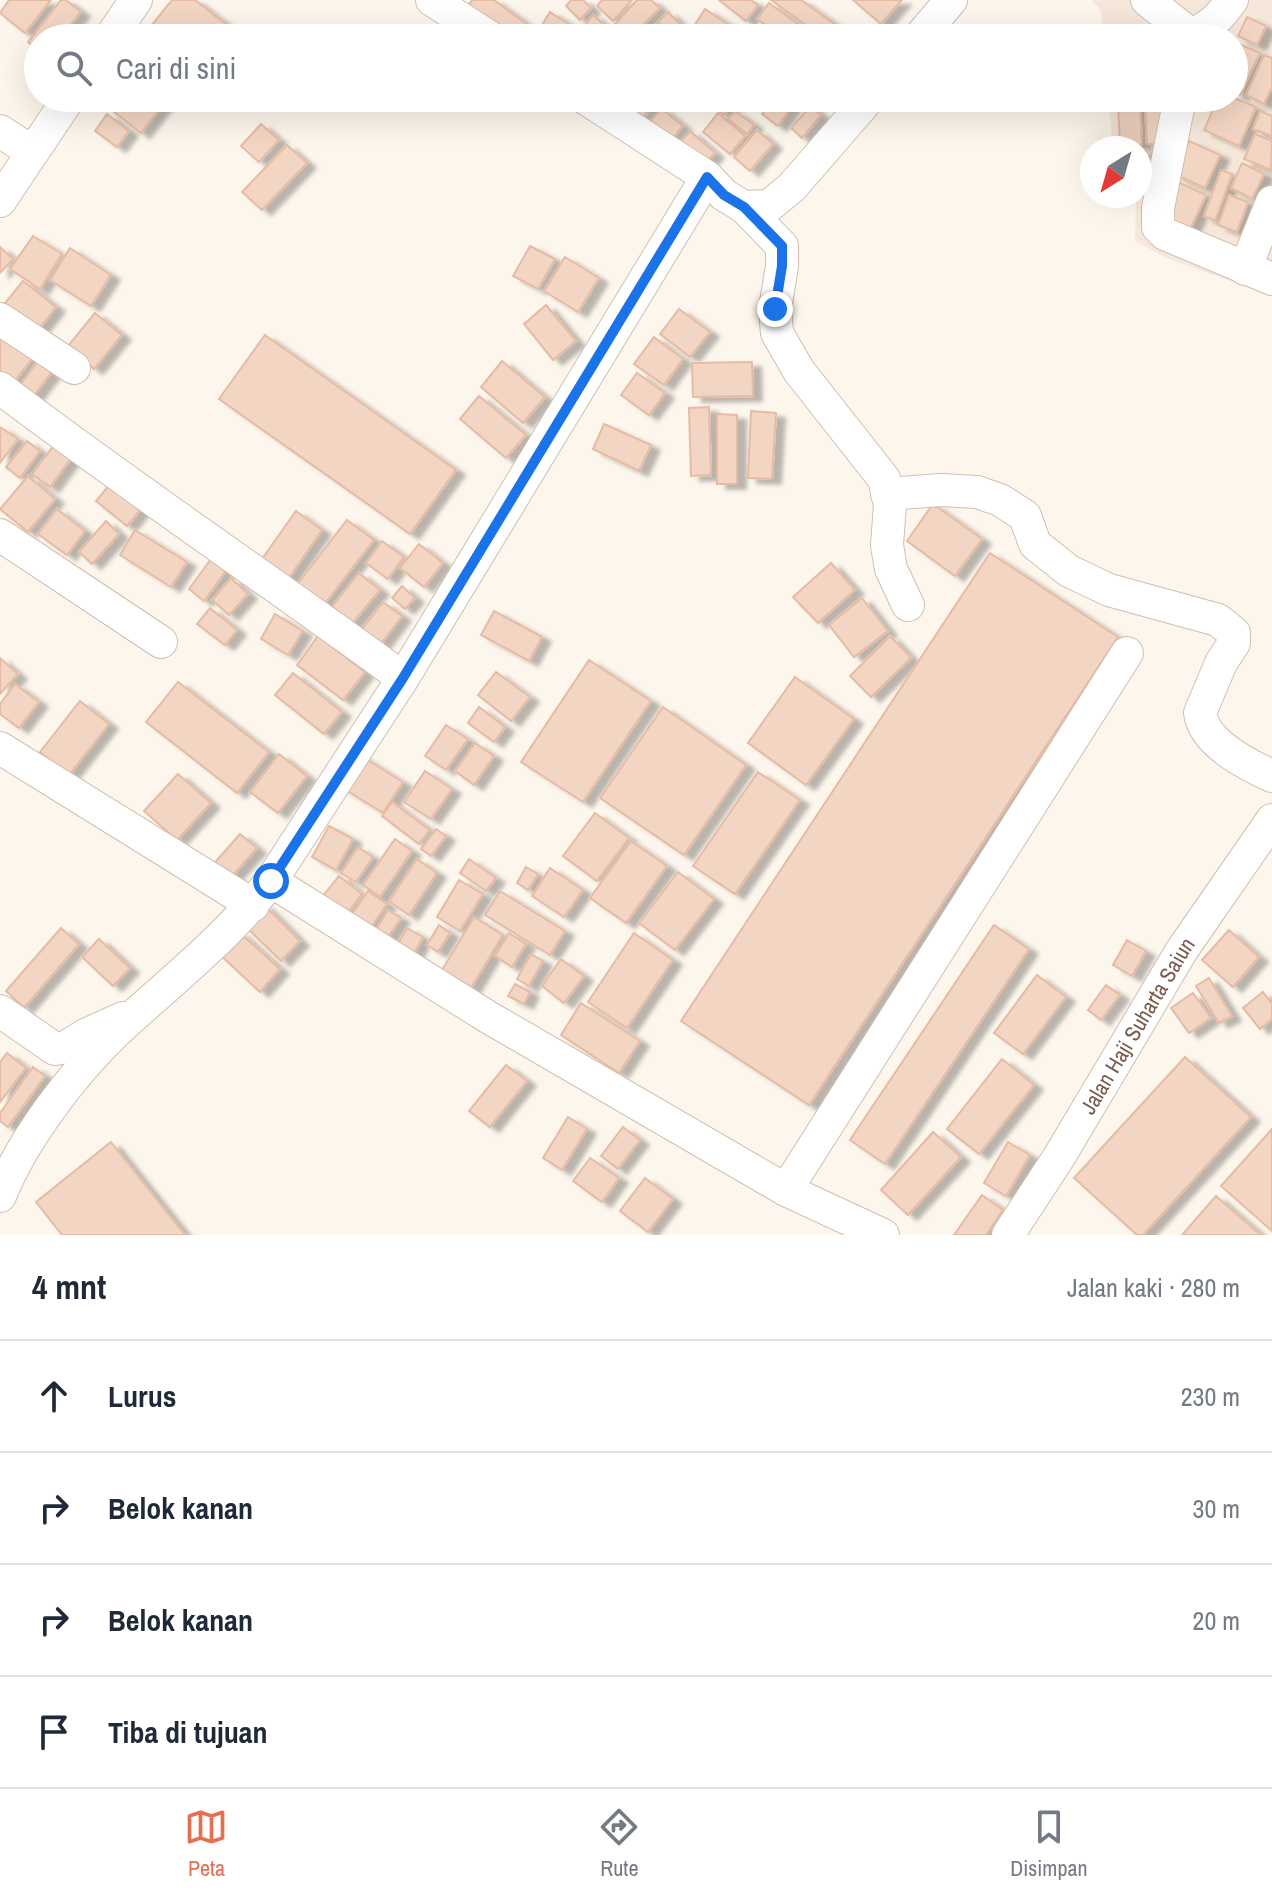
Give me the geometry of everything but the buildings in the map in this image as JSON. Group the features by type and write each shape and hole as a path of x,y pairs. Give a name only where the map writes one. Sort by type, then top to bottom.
{"street":[{"path":"432,0 469,24"},
{"path":"931,24 951,0"},
{"path":"1147,0 1175,24"},
{"path":"1211,24 1232,0"},
{"path":"118,24 130,3"},
{"path":"0,201 59,112"},
{"path":"607,112 707,177 724,195 744,207 782,246 775,309 777,333 799,371 884,479 890,505 887,545 891,569 908,605"},
{"path":"744,207 769,206 792,187 857,112"},
{"path":"1177,112 1158,208 1158,227 1165,234 1259,274 1272,202"},
{"path":"0,131 32,152"},
{"path":"0,1196 11,1169 39,1124 115,1033 207,952 262,893 403,678 707,177"},
{"path":"0,319 74,368"},
{"path":"0,388 403,678"},
{"path":"887,494 941,490 977,492 1000,500 1025,516 1035,544 1069,571 1109,590 1218,620 1234,633 1235,640 1221,663 1200,713 1201,722 1204,730 1222,745 1272,776"},
{"path":"0,535 161,642"},
{"path":"786,1190 1127,653"},
{"path":"0,748 488,1017 786,1190 883,1235"},
{"name":"Jalan Haji Suharta Saiun","path":"1008,1235 1059,1157 1182,950 1272,820"},
{"path":"0,1011 55,1049 66,1047 107,1023 138,1013"}],"shaded area":[{"path":"1091,0 1272,0 1272,296 1169,259 1135,241 1136,208 1152,208 1152,136 1112,136 1109,112 1248,112 1248,24 1102,24 1101,10"}],"route":[{"path":"271,881 403,678 707,177 724,195 744,207 782,246 775,309"}]}
